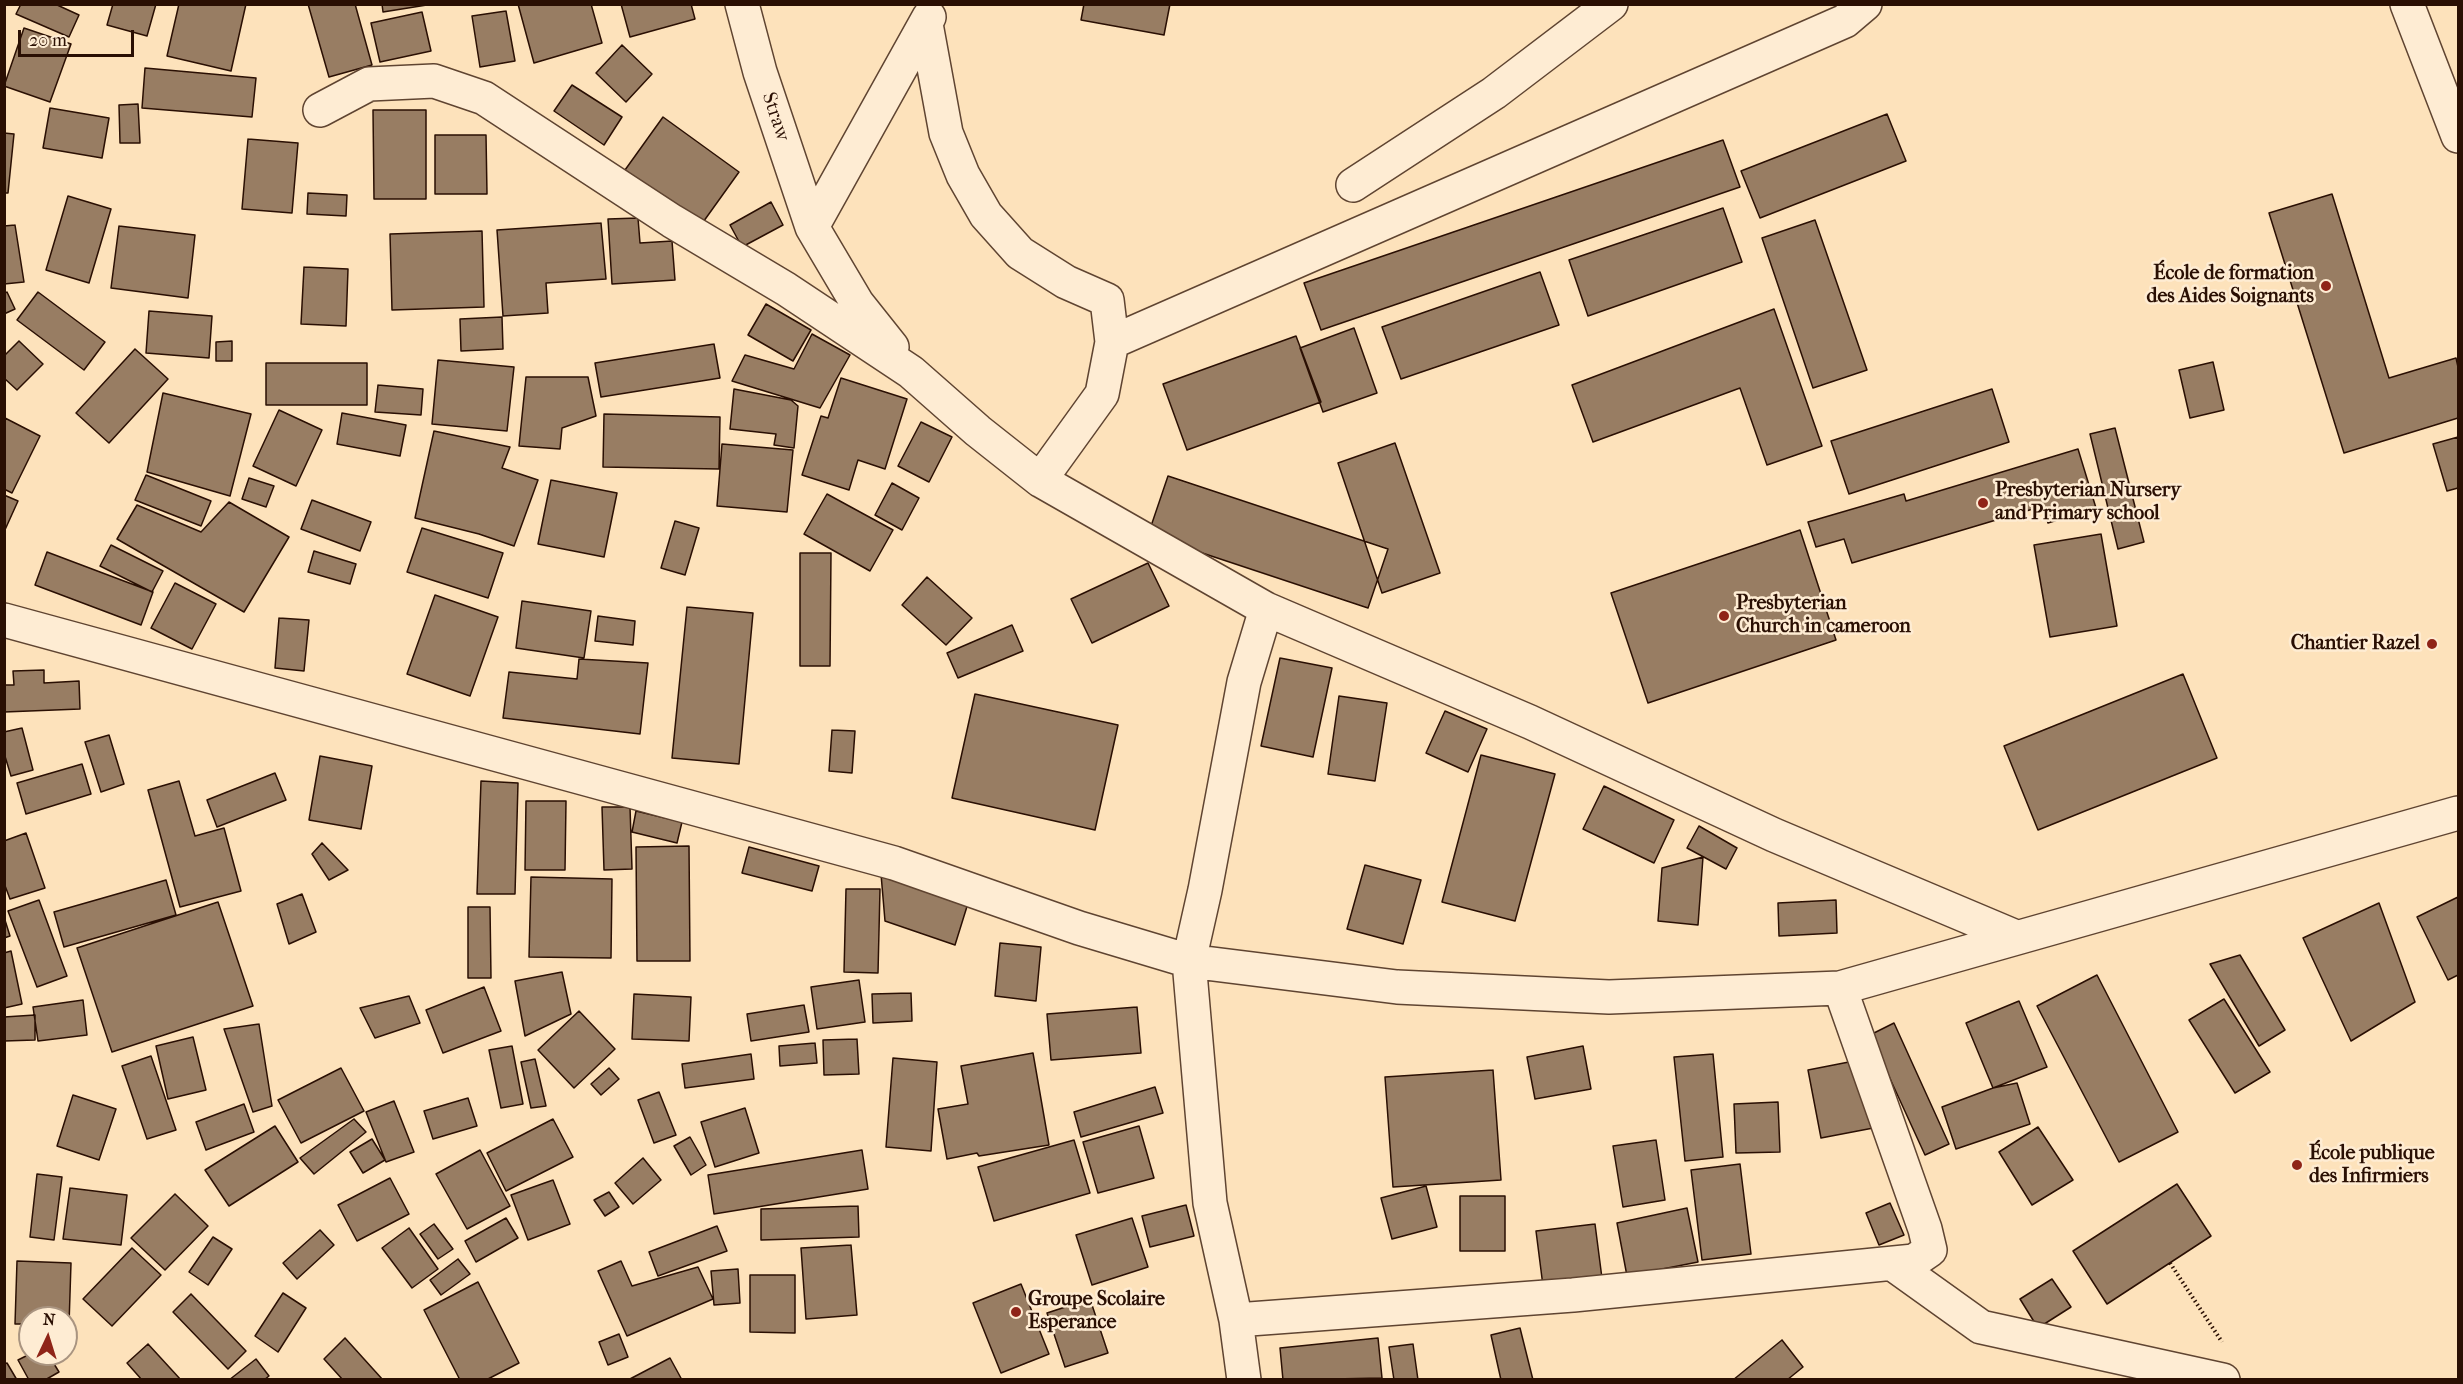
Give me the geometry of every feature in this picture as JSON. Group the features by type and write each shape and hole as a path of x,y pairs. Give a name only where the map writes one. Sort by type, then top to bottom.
{"street":[{"name":"Straw","path":"742,4 760,72 812,227 856,303 911,372"},
{"path":"1353,185 1494,93 1611,4"},
{"path":"1112,342 1845,21 1865,4"},
{"path":"2407,4 2458,136"},
{"path":"812,227 930,14"},
{"path":"930,14 946,133 963,175 986,215 1020,253 1066,282 1107,300 1112,342 1102,394 1040,480"},
{"path":"320,110 369,84 434,81 484,98 672,221 786,289 911,372 978,431 1040,480 1266,609 1530,722 1774,835 2016,937"},
{"path":"1244,1380 1236,1320 1210,1203 1189,961 1205,890 1244,682 1266,609"},
{"path":"4,620 894,863 1079,928 1189,961 1397,987 1597,997 1840,988 2458,813"},
{"path":"1236,1320 1573,1295 1914,1261 1930,1250 1925,1229 1840,988"},
{"path":"1893,1264 1981,1327 2225,1365"}],"path":[{"path":"2170,1263 2225,1365"}],"building":[{"path":"21,4 55,4 79,15 69,37 16,14"},
{"path":"113,4 156,4 147,36 107,25"},
{"path":"179,4 246,4 231,71 167,56"},
{"path":"308,4 355,4 372,65 329,77"},
{"path":"382,4 433,4 383,12"},
{"path":"518,4 591,4 602,43 534,63"},
{"path":"621,4 691,4 695,19 630,37"},
{"path":"1084,4 1170,4 1164,35 1081,20"},
{"path":"506,11 515,61 480,67 472,16"},
{"path":"422,12 431,51 380,62 371,23"},
{"path":"24,28 71,44 50,102 4,86"},
{"path":"622,45 652,74 626,102 596,73"},
{"path":"145,68 256,78 252,117 142,108"},
{"path":"572,85 622,117 604,145 554,111"},
{"path":"138,104 140,143 120,143 119,105"},
{"path":"50,108 109,118 102,158 43,148"},
{"path":"373,110 426,110 426,199 374,199"},
{"path":"1887,114 1906,161 1760,218 1741,171"},
{"path":"663,117 739,172 701,225 625,170"},
{"path":"4,133 14,134 8,193 4,193"},
{"path":"435,135 486,135 487,194 435,194"},
{"path":"248,139 298,143 292,213 242,209"},
{"path":"1723,140 1740,187 1321,330 1304,283"},
{"path":"308,193 347,195 346,216 307,214"},
{"name":"École de formation des Aides Soignants","path":"2332,194 2389,378 2456,358 2458,367 2458,418 2344,453 2269,213"},
{"path":"68,196 111,209 89,283 46,270"},
{"path":"771,202 783,225 742,247 730,225"},
{"path":"1723,208 1742,262 1588,316 1569,260"},
{"path":"638,218 640,243 672,241 675,280 612,284 608,219"},
{"path":"1815,220 1867,370 1813,388 1762,238"},
{"path":"601,223 606,279 546,283 548,313 503,316 497,230"},
{"path":"15,225 24,282 4,284 4,226"},
{"path":"119,226 195,235 188,298 111,288"},
{"path":"482,231 484,307 392,310 390,234"},
{"path":"304,267 348,269 346,326 301,324"},
{"path":"1540,272 1559,325 1401,379 1382,327"},
{"path":"7,292 15,309 4,314 4,294"},
{"path":"38,292 105,342 84,370 17,320"},
{"path":"766,304 811,330 793,361 748,335"},
{"path":"1774,309 1822,446 1767,465 1740,388 1593,442 1572,385"},
{"path":"149,311 212,316 209,358 146,353"},
{"path":"502,317 503,349 461,351 460,319"},
{"path":"1354,328 1377,393 1323,412 1300,348"},
{"path":"812,334 850,355 820,408 732,381 745,355 794,369"},
{"path":"1296,336 1321,402 1187,450 1163,384"},
{"path":"19,341 43,364 17,390 4,378 4,356"},
{"path":"232,341 232,361 216,361 216,342"},
{"path":"714,344 720,378 601,397 595,363"},
{"path":"135,349 168,379 109,443 76,413"},
{"path":"438,360 514,367 507,431 432,424"},
{"path":"2213,362 2224,410 2190,418 2179,370"},
{"path":"266,363 367,363 367,405 266,405"},
{"path":"526,377 588,377 596,416 562,428 560,449 519,446"},
{"path":"841,378 907,399 885,469 858,460 849,490 802,475 821,416 828,418"},
{"path":"378,385 423,389 421,415 375,412"},
{"path":"734,389 791,400 798,406 794,448 774,445 776,434 730,429"},
{"path":"1992,389 2009,442 1849,494 1831,441"},
{"path":"163,393 251,414 230,496 147,472"},
{"path":"279,410 322,430 296,486 253,466"},
{"path":"342,413 406,425 400,456 337,444"},
{"path":"604,414 720,417 719,469 603,467"},
{"path":"5,418 40,436 12,493 4,489"},
{"path":"921,422 952,437 929,482 898,466"},
{"path":"2115,428 2144,542 2118,549 2090,434"},
{"path":"434,431 510,447 502,468 538,480 514,546 479,534 415,518"},
{"path":"2458,437 2458,488 2447,491 2433,444"},
{"path":"1395,443 1440,573 1382,593 1338,463"},
{"path":"722,444 793,450 787,512 717,506"},
{"name":"Presbyterian Nursery and Primary school","path":"2078,449 2096,508 2048,523 2043,506 1852,563 1844,539 1816,547 1808,522 1904,494 1906,501"},
{"path":"146,475 211,501 201,526 135,500"},
{"path":"1168,476 1388,549 1368,608 1148,535"},
{"path":"249,478 274,486 266,507 242,499"},
{"path":"551,480 617,493 604,557 538,544"},
{"path":"892,483 919,498 902,530 875,515"},
{"path":"827,494 893,530 870,571 804,534"},
{"path":"4,495 18,501 4,532"},
{"path":"312,500 371,522 360,551 301,529"},
{"path":"229,502 289,537 244,612 117,539 137,505 201,532"},
{"path":"675,521 699,528 685,575 661,568"},
{"path":"422,528 503,553 488,598 407,572"},
{"name":"Presbyterian Church in cameroon","path":"1800,530 1836,640 1648,703 1611,593"},
{"path":"2101,534 2117,626 2050,637 2034,545"},
{"path":"111,545 163,571 152,592 100,566"},
{"path":"314,551 356,564 350,584 308,572"},
{"path":"47,552 153,592 141,625 35,585"},
{"path":"800,553 831,553 830,666 800,666"},
{"path":"1148,563 1169,606 1092,643 1071,599"},
{"path":"927,577 972,618 946,645 902,605"},
{"path":"175,583 216,604 192,649 151,628"},
{"path":"435,595 498,617 470,696 407,674"},
{"path":"522,601 591,611 584,658 516,648"},
{"path":"687,607 753,613 739,764 672,758"},
{"path":"598,616 635,621 633,645 595,641"},
{"path":"279,618 309,620 304,671 275,668"},
{"path":"1012,625 1023,651 958,678 947,653"},
{"path":"1280,658 1332,668 1313,757 1261,746"},
{"path":"579,659 648,663 640,734 503,718 509,672 577,679"},
{"path":"44,670 44,683 79,681 80,709 4,712 4,685 14,685 13,671"},
{"path":"2183,674 2217,758 2038,830 2004,746"},
{"path":"975,694 1118,725 1095,830 952,798"},
{"path":"1339,696 1387,703 1375,781 1328,774"},
{"path":"1445,711 1487,729 1468,772 1426,753"},
{"path":"22,728 33,770 11,776 4,753 4,732"},
{"path":"832,730 855,731 852,773 829,771"},
{"path":"109,735 124,784 101,792 85,742"},
{"path":"1481,755 1555,774 1515,921 1442,902"},
{"path":"320,756 372,766 361,829 309,820"},
{"path":"82,764 91,794 26,814 17,783"},
{"path":"275,773 286,800 217,827 207,800"},
{"path":"179,781 195,836 224,828 241,891 180,907 148,790"},
{"path":"481,781 518,783 515,894 477,894"},
{"path":"1604,786 1674,820 1654,863 1583,829"},
{"path":"526,801 566,801 565,870 525,870"},
{"path":"602,807 630,807 632,869 604,870"},
{"path":"636,811 682,822 677,843 632,832"},
{"path":"1699,826 1737,848 1726,869 1687,848"},
{"path":"26,833 45,888 10,899 4,883 4,841"},
{"path":"322,843 348,870 329,880 312,854"},
{"path":"689,846 690,961 637,961 636,847"},
{"path":"749,847 819,866 812,891 742,873"},
{"path":"1703,857 1698,925 1658,921 1662,868"},
{"path":"1365,865 1421,880 1403,944 1347,929"},
{"path":"881,874 969,900 955,945 885,921"},
{"path":"531,877 612,879 611,958 529,957"},
{"path":"166,880 176,915 64,947 54,912"},
{"path":"846,889 880,889 878,973 844,972"},
{"path":"302,894 316,932 289,944 277,904"},
{"path":"2458,897 2458,975 2448,980 2417,917"},
{"path":"39,900 67,976 37,987 8,911"},
{"path":"1836,900 1837,933 1779,936 1778,903"},
{"path":"218,902 253,1006 112,1052 77,948"},
{"path":"2379,903 2415,1002 2351,1041 2303,938"},
{"path":"468,907 490,907 491,978 468,978"},
{"path":"4,917 10,936 4,938"},
{"path":"1000,943 1041,947 1036,1001 995,996"},
{"path":"11,951 22,1004 4,1008 4,953"},
{"path":"2240,955 2285,1030 2259,1046 2210,964"},
{"path":"562,972 571,1014 525,1036 515,981"},
{"path":"2097,975 2178,1132 2119,1162 2037,1006"},
{"path":"859,980 865,1022 817,1029 811,987"},
{"path":"484,987 501,1031 443,1053 426,1010"},
{"path":"911,993 912,1021 873,1023 872,994"},
{"path":"634,994 691,997 689,1041 632,1039"},
{"path":"409,996 420,1023 375,1038 360,1008"},
{"path":"2224,999 2270,1072 2235,1093 2189,1020"},
{"path":"83,1000 87,1035 38,1041 33,1007"},
{"path":"2019,1001 2047,1067 1993,1088 1966,1023"},
{"path":"804,1005 809,1032 751,1041 747,1014"},
{"path":"1137,1007 1141,1053 1051,1060 1047,1014"},
{"path":"579,1011 615,1049 574,1088 538,1050"},
{"path":"35,1015 35,1040 4,1041 4,1017"},
{"path":"1894,1023 1949,1144 1925,1155 1870,1035"},
{"path":"259,1024 272,1106 253,1112 224,1029"},
{"path":"193,1037 206,1090 168,1099 156,1046"},
{"path":"857,1039 859,1074 824,1075 823,1040"},
{"path":"815,1043 817,1063 780,1066 779,1046"},
{"path":"512,1046 523,1104 501,1108 489,1050"},
{"path":"1583,1046 1591,1089 1535,1099 1527,1057"},
{"path":"1033,1053 1049,1145 979,1156 977,1153 947,1159 938,1109 968,1104 961,1066"},
{"path":"751,1054 754,1079 685,1088 682,1064"},
{"path":"1713,1054 1723,1157 1685,1161 1674,1057"},
{"path":"151,1056 176,1130 147,1139 122,1066"},
{"path":"893,1058 937,1062 931,1151 886,1147"},
{"path":"535,1059 546,1106 531,1108 521,1062"},
{"path":"1854,1061 1889,1125 1821,1138 1808,1070"},
{"path":"341,1068 364,1111 301,1143 278,1100"},
{"path":"609,1068 619,1079 601,1095 591,1084"},
{"path":"1493,1070 1501,1180 1393,1187 1385,1077"},
{"path":"2017,1083 2030,1124 1956,1149 1942,1107 1993,1088"},
{"path":"1155,1087 1163,1113 1081,1137 1074,1112"},
{"path":"659,1092 676,1135 654,1143 638,1100"},
{"path":"73,1095 116,1109 99,1160 57,1146"},
{"path":"468,1098 477,1126 433,1139 424,1111"},
{"path":"394,1101 414,1152 386,1162 366,1112"},
{"path":"1778,1102 1780,1152 1736,1153 1734,1104"},
{"path":"244,1104 254,1132 206,1150 196,1122"},
{"path":"745,1108 759,1153 715,1167 701,1122"},
{"path":"354,1119 366,1132 314,1174 300,1158"},
{"path":"553,1119 573,1157 506,1191 487,1153"},
{"path":"275,1126 298,1162 229,1206 205,1170"},
{"path":"1139,1126 1154,1178 1098,1193 1083,1142"},
{"path":"2038,1127 2073,1180 2032,1205 1999,1152"},
{"path":"690,1137 706,1165 691,1175 674,1146"},
{"path":"372,1139 385,1160 363,1173 350,1152"},
{"path":"1074,1140 1090,1193 994,1221 978,1167"},
{"path":"1656,1140 1665,1200 1623,1207 1613,1146"},
{"path":"480,1150 510,1206 467,1229 436,1174"},
{"path":"862,1150 868,1189 714,1214 708,1175"},
{"path":"643,1158 661,1180 633,1204 615,1183"},
{"path":"1740,1164 1751,1254 1702,1260 1691,1170"},
{"path":"37,1174 62,1177 54,1240 30,1237"},
{"path":"390,1178 409,1214 357,1241 338,1205"},
{"path":"553,1180 570,1224 528,1240 511,1195"},
{"path":"2177,1184 2211,1236 2107,1304 2073,1251"},
{"path":"1426,1186 1437,1227 1392,1239 1381,1198"},
{"path":"70,1188 127,1195 121,1245 63,1239"},
{"path":"609,1192 619,1207 605,1216 594,1200"},
{"path":"175,1194 208,1226 165,1270 131,1238"},
{"path":"1460,1196 1505,1196 1505,1251 1460,1251"},
{"path":"1890,1203 1904,1235 1879,1245 1866,1213"},
{"path":"1186,1205 1194,1236 1150,1247 1142,1216"},
{"path":"858,1206 859,1237 761,1240 761,1209"},
{"path":"1687,1208 1698,1262 1627,1276 1617,1223"},
{"path":"506,1218 518,1238 476,1262 465,1241"},
{"path":"1132,1218 1148,1267 1092,1285 1076,1235"},
{"path":"434,1224 453,1249 438,1259 420,1234"},
{"path":"1595,1224 1603,1286 1544,1294 1536,1231"},
{"path":"717,1226 727,1251 658,1276 649,1252"},
{"path":"409,1228 438,1269 412,1288 382,1248"},
{"path":"320,1230 334,1245 297,1279 283,1263"},
{"path":"213,1237 232,1249 208,1285 189,1272"},
{"path":"851,1245 857,1315 806,1319 801,1248"},
{"path":"132,1248 161,1275 112,1326 83,1299"},
{"path":"458,1259 470,1274 441,1295 430,1280"},
{"path":"17,1261 71,1263 70,1306 18,1306 18,1324 15,1324"},
{"path":"621,1261 632,1286 698,1267 713,1299 627,1336 598,1271"},
{"path":"738,1269 740,1303 714,1305 711,1271"},
{"path":"750,1275 795,1275 795,1333 750,1332"},
{"path":"2052,1279 2071,1307 2038,1328 2020,1299"},
{"path":"478,1282 519,1363 486,1380 460,1380 424,1310"},
{"path":"1021,1284 1049,1354 1001,1373 973,1303"},
{"path":"283,1293 306,1308 278,1352 255,1336"},
{"path":"191,1294 246,1351 228,1369 173,1312"},
{"path":"1090,1299 1108,1353 1065,1367 1047,1313"},
{"path":"1520,1328 1533,1380 1501,1380 1491,1335"},
{"path":"619,1334 628,1357 608,1365 599,1342"},
{"path":"345,1338 383,1380 343,1380 324,1359"},
{"path":"1378,1338 1382,1378 1283,1380 1280,1348"},
{"path":"1782,1340 1803,1367 1787,1380 1733,1380"},
{"path":"148,1344 181,1380 142,1380 127,1363"},
{"path":"1413,1344 1418,1380 1394,1380 1389,1347"},
{"path":"670,1358 682,1380 628,1380"},
{"path":"256,1359 269,1376 264,1380 229,1380"},
{"path":"7,1363 17,1380 4,1380 4,1364"},
{"path":"21,1366 55,1366 59,1372 45,1380 29,1380"}],"place":[{"name":"École de formation des Aides Soignants","path":"2326,286"},
{"name":"Presbyterian Nursery and Primary school","path":"1983,503"},
{"name":"Presbyterian Church in cameroon","path":"1724,616"},
{"name":"Chantier Razel","path":"2432,644"},
{"name":"École publique des Infirmiers","path":"2297,1165"},
{"name":"Groupe Scolaire Esperance","path":"1016,1312"}]}
